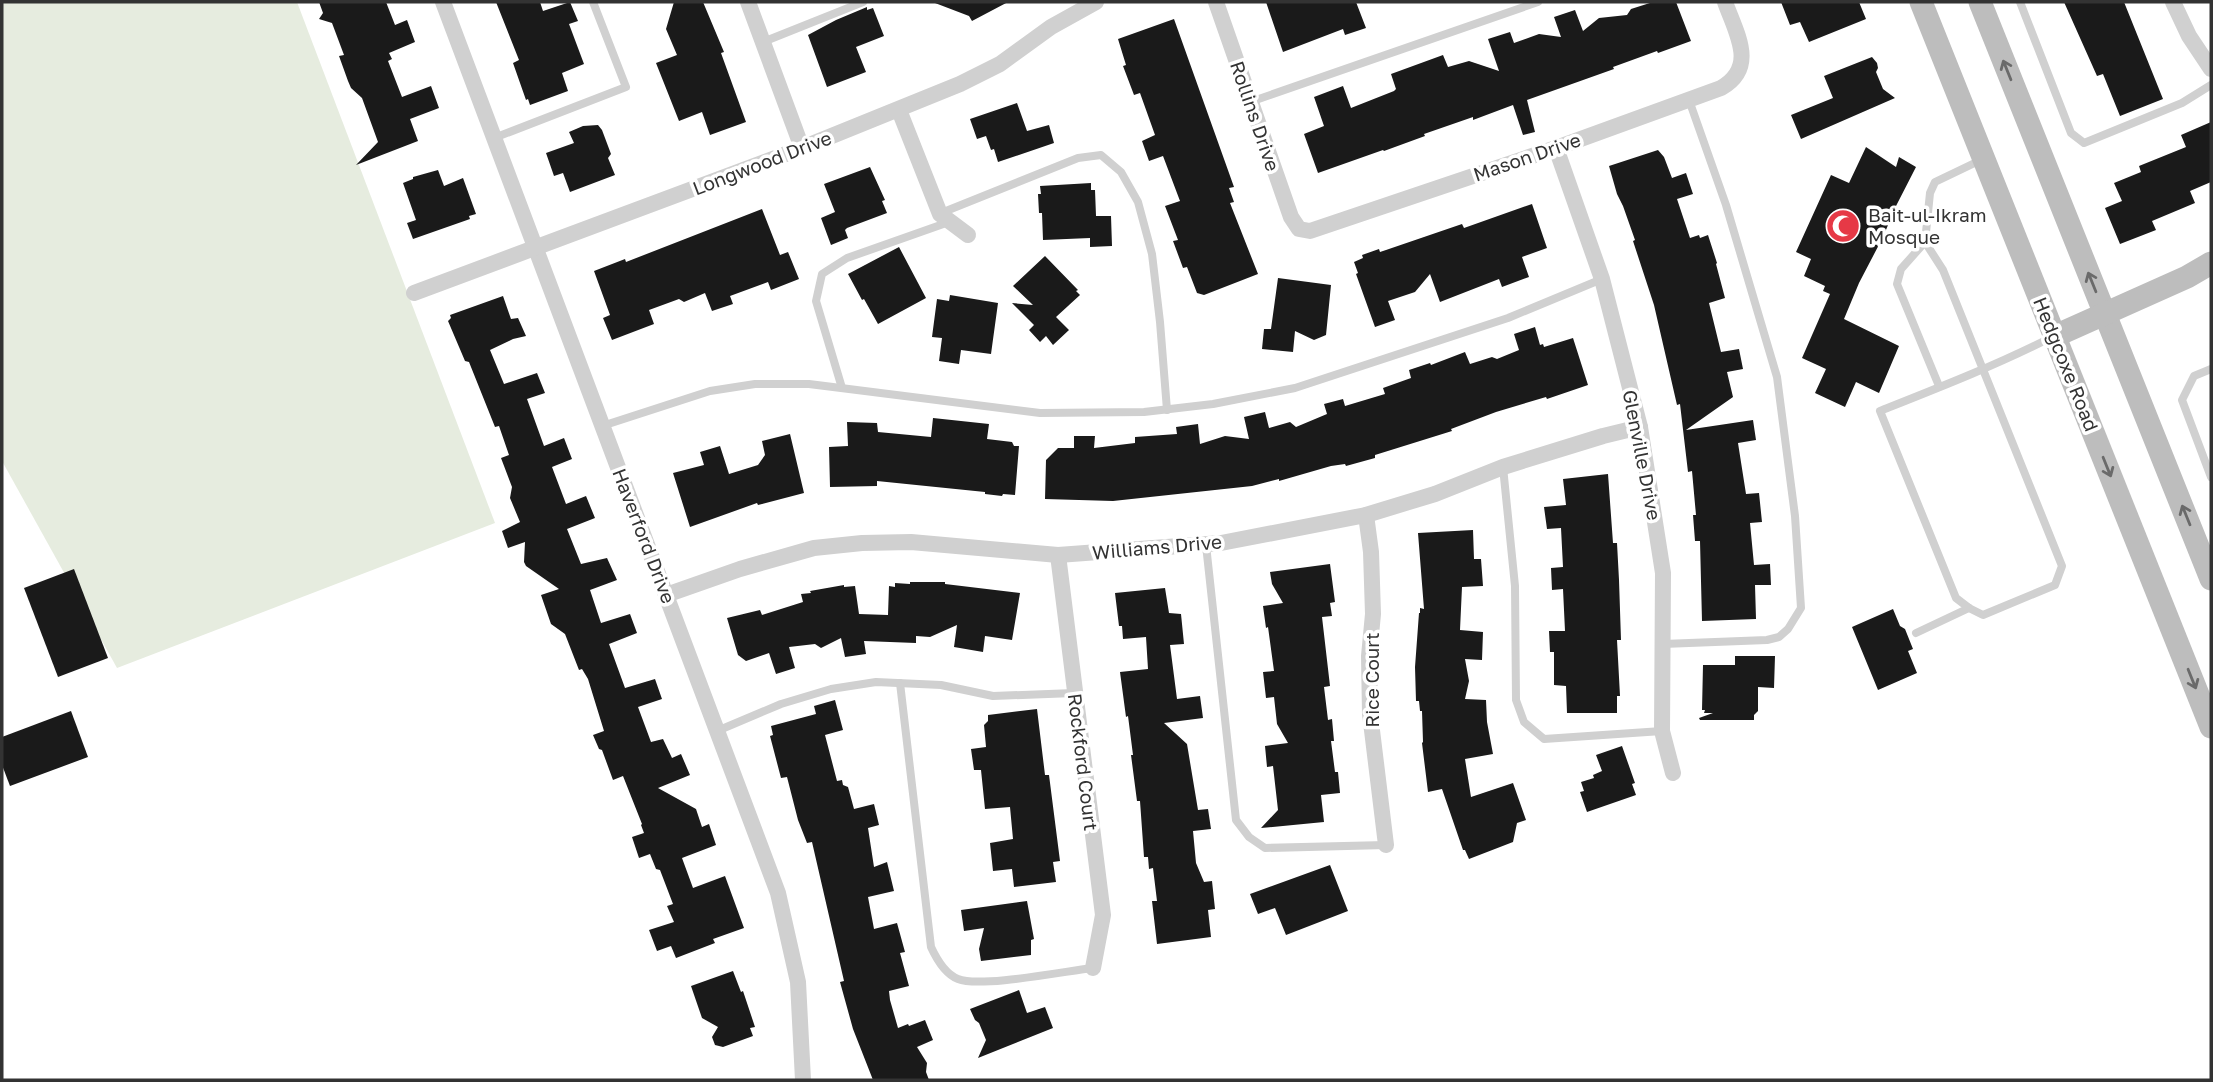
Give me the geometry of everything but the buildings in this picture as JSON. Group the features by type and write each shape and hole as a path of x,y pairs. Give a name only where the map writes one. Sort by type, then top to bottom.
{"main road":[{"name":"Hedgcoxe Road","path":"1921,2 2211,727"},
{"path":"1980,2 2211,579"},
{"path":"2055,336 2187,277 2211,263"}],"street":[{"name":"Haverford Drive","path":"443,2 778,893 798,982 803,1080"},
{"path":"748,2 802,148"},
{"name":"Longwood Drive","path":"414,293 802,148 960,84 1000,64 1076,7 1096,2"},
{"name":"Rollins Drive","path":"1216,2 1291,218 1299,229"},
{"name":"Mason Drive","path":"1299,229 1310,231 1323,228 1721,88 1738,74 1742,63 1742,51 1725,2"},
{"path":"2173,2 2189,36 2211,69"},
{"path":"899,110 944,218 968,235"},
{"name":"Glenville Drive","path":"1556,148 1602,279 1640,428 1663,573 1662,731 1673,773"},
{"name":"Williams Drive","path":"666,595 740,569 814,548 862,543 911,542 1058,555 1206,545 1366,516 1435,494 1503,467 1603,436 1640,428"},
{"name":"Rice Court","path":"1366,516 1371,552 1373,614 1369,656 1370,714 1386,845"},
{"name":"Rockford Court","path":"1058,555 1103,915 1093,968"}],"lane":[{"path":"494,138 626,87 593,2"},
{"path":"763,42 863,2"},
{"path":"1250,102 1538,2"},
{"path":"2020,2 2071,133 2084,143 2182,103 2211,85"},
{"path":"1663,644 1767,640 1779,637 1788,629 1801,608 1796,516 1777,377 1726,205 1689,100"},
{"path":"842,388 816,301 822,274 847,258 1078,158 1101,155 1121,172 1138,202 1152,254 1167,410"},
{"path":"1939,386 1897,284 1901,269 1925,242 1930,193 1935,183 1984,159"},
{"path":"1925,242 1943,270 1982,368 2062,566 2055,585 1983,615 1956,598 1880,411 1982,368 2055,336"},
{"path":"602,426 710,391 755,384 809,384 1040,413 1144,412 1213,404 1295,388 1507,317 1602,279"},
{"path":"2211,369 2194,376 2182,400 2211,477"},
{"path":"1503,467 1516,586 1516,700 1524,722 1544,739 1662,731"},
{"path":"1206,545 1236,820 1249,837 1265,848 1386,845"},
{"path":"1916,632 1969,608"},
{"path":"717,731 781,704 831,689 876,682 941,685 993,696 1074,693"},
{"path":"900,683 932,947 940,965 958,979 979,982 1093,968"}],"shaded area":[{"path":"2,2 297,2 495,523 117,668 2,461"}],"place":[{"name":"Bait-ul-Ikram Mosque","path":"1843,226"}]}
